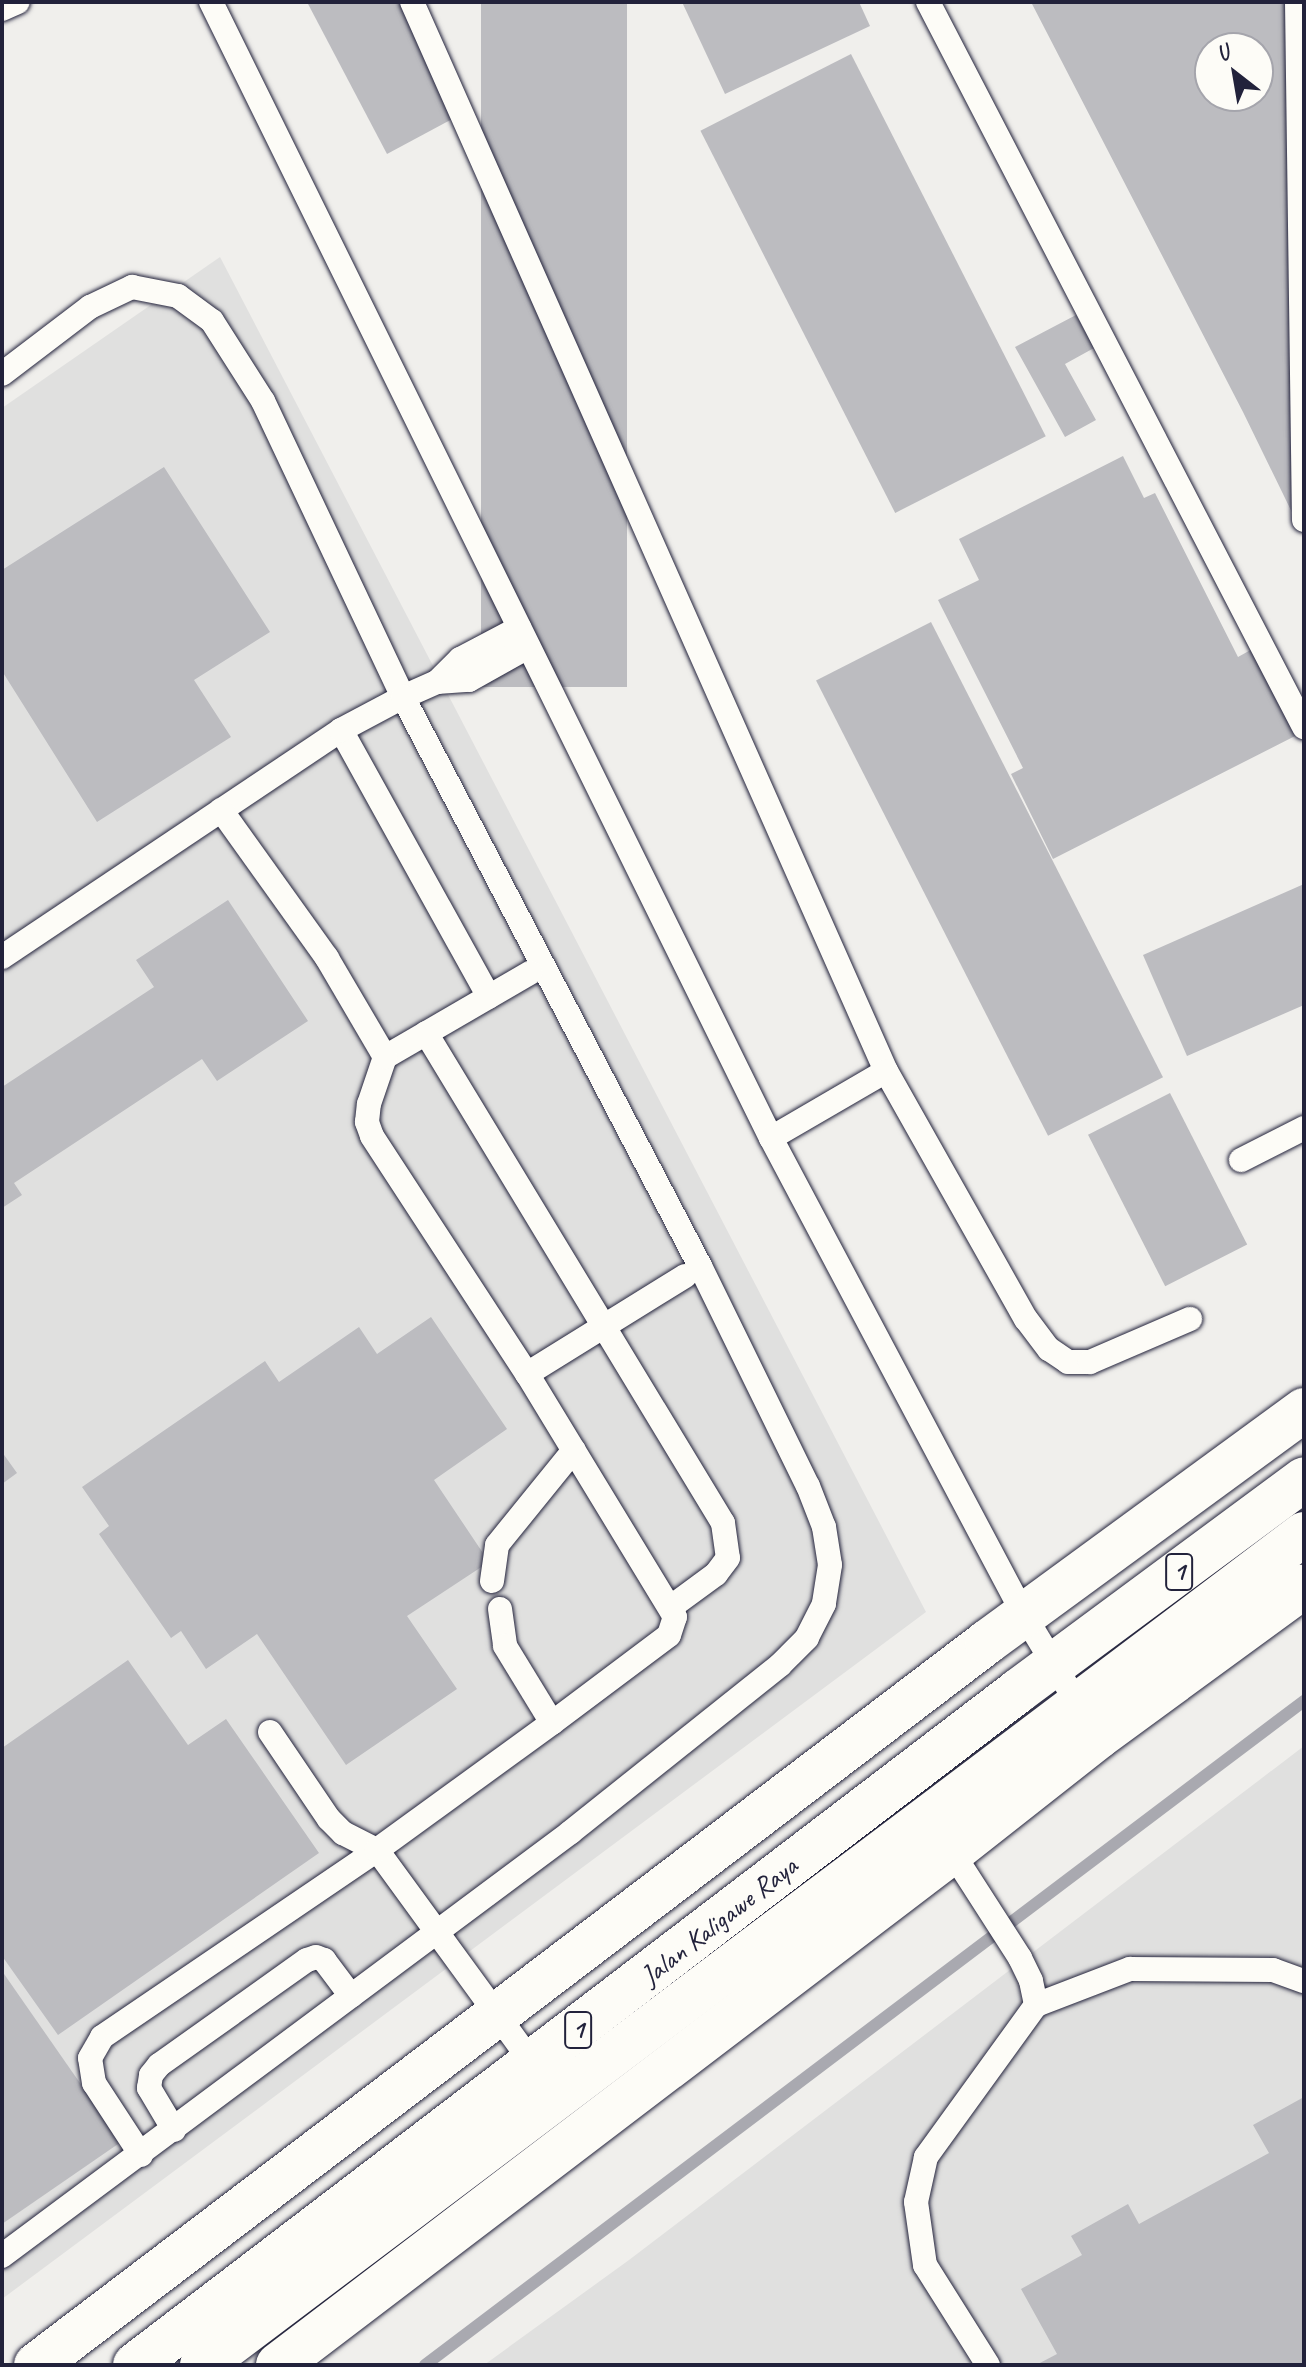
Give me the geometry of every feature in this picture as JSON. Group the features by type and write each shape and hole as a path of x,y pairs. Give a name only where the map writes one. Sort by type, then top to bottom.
{"highway":[{"path":"36,2365 1024,1615 1304,1410"},
{"name":"Jalan Kaligawe Raya","path":"135,2365 1304,1479"},
{"name":"Jalan Kaligawe Raya","path":"202,2365 1087,1720 1304,1534"},
{"path":"278,2365 957,1860 1087,1720 1304,1586"}],"lane":[{"path":"2,9 18,2"},
{"path":"211,2 771,1138 1024,1615 1087,1720"},
{"path":"412,2 886,1071 1026,1319 1049,1349 1068,1362 1090,1362 1190,1319"},
{"path":"928,2 1304,727"},
{"path":"1297,2 1304,520"},
{"path":"2,374 90,307 132,287 178,296 212,321 263,401 403,697 714,1294 808,1486 824,1527 830,1565 824,1604 807,1638 780,1665 571,1832 2,2256"},
{"path":"2,957 341,730 437,682 460,659 524,637"},
{"path":"341,730 489,997"},
{"path":"221,810 327,958 385,1057"},
{"path":"141,2155 94,2083 90,2058 102,2037 377,1850 669,1635 674,1625 671,1607 527,1374 372,1136 367,1122 369,1104 385,1057 530,973"},
{"path":"426,1033 723,1523 728,1540 728,1558 716,1574 671,1607"},
{"path":"771,1138 886,1071"},
{"path":"1241,1160 1304,1128"},
{"path":"527,1374 685,1276"},
{"path":"492,1581 497,1545 574,1450"},
{"path":"500,1609 505,1646 552,1723"},
{"path":"270,1732 329,1819 343,1833 377,1850 533,2064"},
{"path":"957,1860 1020,1958 1031,1981 1036,2005"},
{"path":"174,2130 149,2088 151,2075 159,2065 307,1960 316,1957 324,1960 351,1996"},
{"path":"988,2365 925,2265 916,2202 926,2157 1036,2005 1130,1969 1273,1970 1304,1981"}],"shaded area":[{"path":"220,257 926,1612 2,2299 2,408"},
{"path":"1304,1746 1304,2365 484,2365 629,2260"}],"building":[{"path":"307,2 411,2 469,110 387,154"},
{"path":"481,2 627,2 627,687 481,687"},
{"path":"682,2 859,2 870,26 725,94"},
{"path":"1031,2 1304,2 1304,537 1243,412"},
{"path":"851,54 1046,436 895,513 700,131"},
{"path":"1076,315 1094,348 1065,364 1096,420 1065,437 1015,347"},
{"path":"1123,456 1144,498 1155,493 1238,657 1256,647 1299,734 1053,859 1011,774 1023,768 938,600 979,580 959,539"},
{"path":"164,467 270,632 194,680 231,737 97,822 2,671 2,570"},
{"path":"931,622 1163,1077 1048,1136 816,681"},
{"path":"1304,884 1304,1005 1187,1056 1143,955"},
{"path":"228,900 308,1021 217,1081 202,1059 14,1183 22,1195 2,1208 2,1087 154,987 136,960"},
{"path":"1170,1093 1247,1244 1165,1286 1088,1135"},
{"path":"431,1317 507,1429 434,1480 489,1562 407,1616 457,1689 346,1765 257,1634 206,1669 181,1631 171,1638 99,1534 109,1526 82,1487 265,1361 279,1382 359,1327 377,1354"},
{"path":"2,1452 17,1473 2,1484"},
{"path":"128,1660 188,1745 226,1719 319,1853 58,2035 2,1956 2,1748"},
{"path":"2,1971 121,2142 2,2224"},
{"path":"1304,2097 1304,2365 1036,2365 1057,2354 1021,2289 1082,2255 1071,2236 1128,2204 1139,2224 1269,2153 1253,2125"}],"waterway":[{"path":"425,2365 1304,1701"}]}
